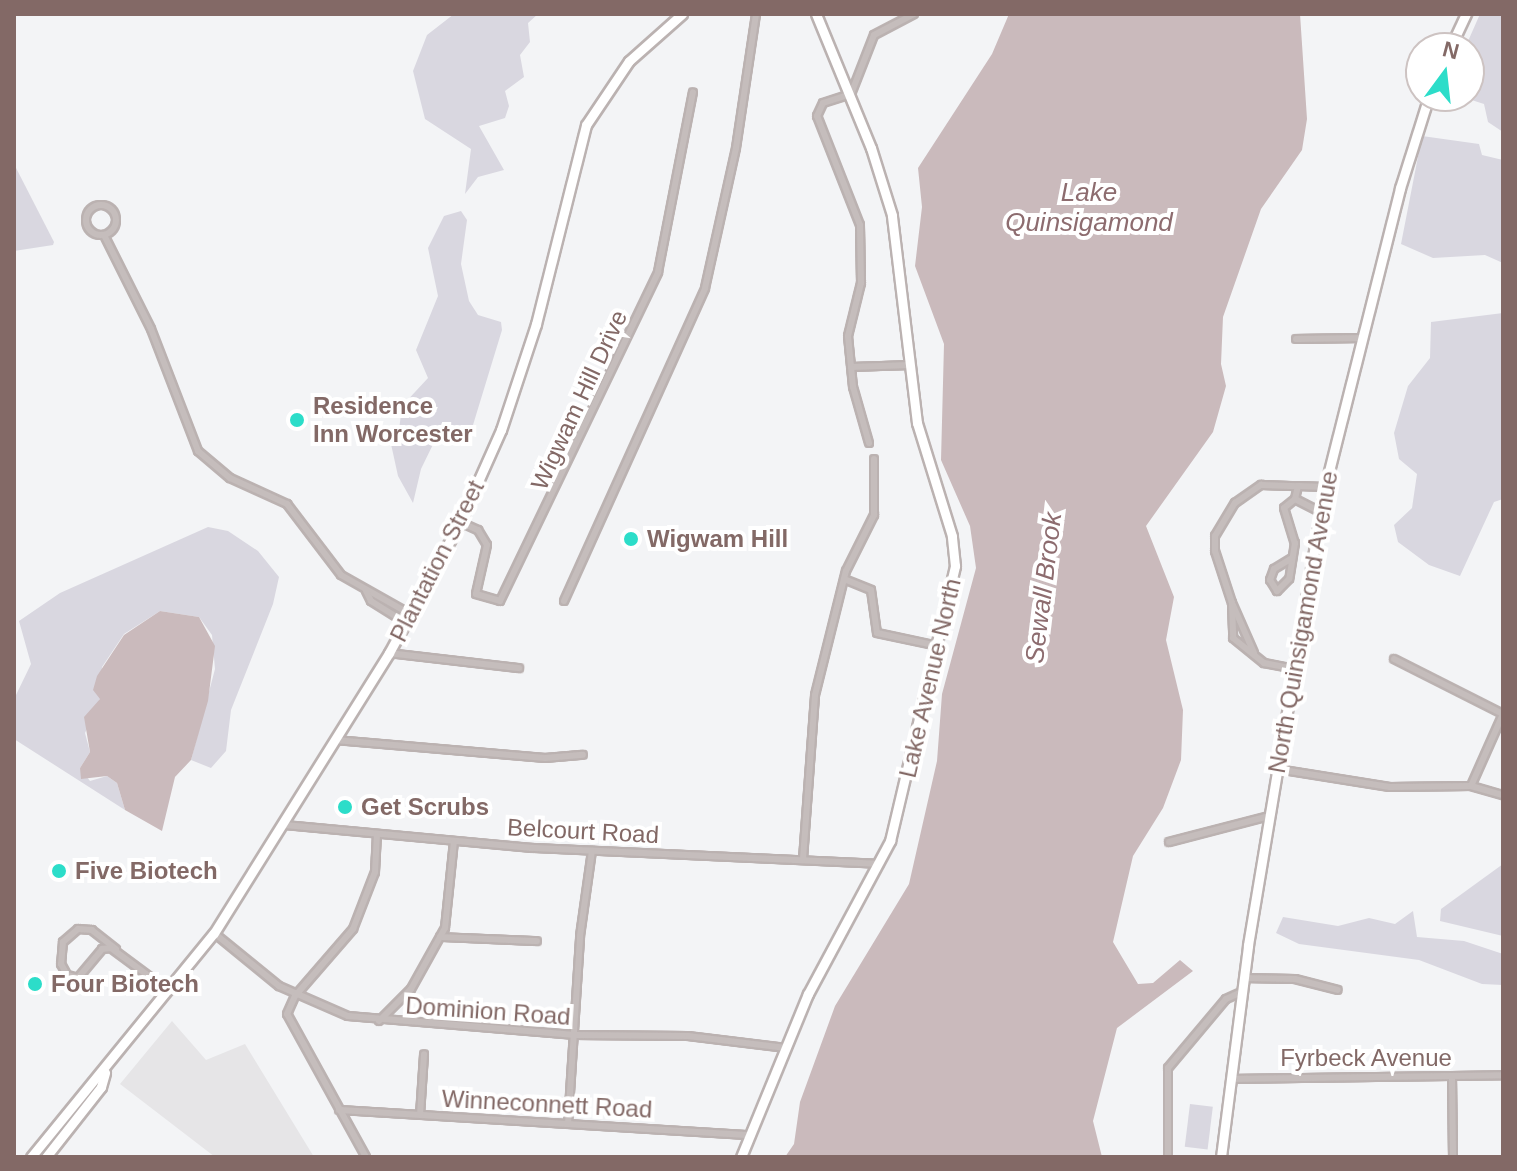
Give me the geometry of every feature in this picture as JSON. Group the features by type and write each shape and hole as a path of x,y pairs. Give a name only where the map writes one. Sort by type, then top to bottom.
{"main road":[{"name":"Plantation Street","path":"46,1157 101,1087 105,1073 214,933 285,825 389,653 460,522 515,390 586,125 629,61 682,14"},
{"name":"Lake Avenue North","path":"741,1157 753,1135 813,984 880,864 897,819 955,577 954,546 922,447 892,215 851,94 816,14"},
{"name":"North Quinsigamond Avenue","path":"1221,1157 1243,978 1320,512 1362,338 1425,112"},
{"name":"Plantation Street","path":"31,1157 91,1081 105,1073"}],"street":[{"path":"564,601 705,288 736,148 756,14"},
{"path":"869,443 851,367 850,326 861,283 860,225 819,133 817,114 823,103 851,94 874,35 914,14"},
{"name":"Wigwam Hill Drive","path":"460,522 478,530 487,545 476,594 500,601 658,272 693,92"},
{"path":"104,235 115,226 115,217 107,206 98,206 87,216 87,226 104,235 151,329 193,444 223,473 291,507 335,569 408,618"},
{"path":"1296,339 1362,338"},
{"path":"851,367 911,365"},
{"path":"803,859 813,714 844,579 874,515 874,459"},
{"path":"1254,653 1232,603 1215,551 1219,525 1235,503 1261,485 1325,487"},
{"path":"1292,558 1274,569 1270,580 1277,591 1289,579 1292,558 1294,535 1284,511 1295,499 1298,486"},
{"path":"1295,499 1320,512"},
{"path":"844,579 871,590 877,633 939,646"},
{"path":"1232,603 1231,635 1264,663 1294,669"},
{"path":"389,653 519,668"},
{"path":"1394,659 1503,714 1471,786"},
{"path":"335,740 545,758 583,755"},
{"path":"1277,769 1390,787 1471,786 1503,795"},
{"path":"1169,842 1269,816"},
{"name":"Belcourt Road","path":"285,825 377,836 592,851 880,864"},
{"path":"366,1157 290,1026 287,1014 295,996 353,929 375,872 377,836"},
{"path":"379,1021 411,989 440,937 447,917 454,841"},
{"path":"568,1124 592,851"},
{"path":"116,949 102,949 78,978 67,975 61,964 63,942 78,929 92,930 116,949 169,991"},
{"name":"Dominion Road","path":"214,933 295,996 332,1012 379,1021 575,1035 688,1036 786,1048"},
{"path":"440,937 537,941"},
{"path":"1243,978 1295,979 1338,990"},
{"path":"1168,1157 1168,1068 1226,999 1242,992"},
{"path":"420,1115 424,1054"},
{"name":"Fyrbeck Avenue","path":"1229,1079 1503,1075"},
{"path":"1452,1076 1453,1157"},
{"name":"Winneconnett Road","path":"339,1110 753,1135"}],"shaded area":[{"path":"454,14 538,14 528,23 530,42 520,55 524,77 505,91 509,106 505,118 479,126 504,170 478,177 465,194 471,149 425,119 413,71 427,35"},
{"path":"1480,14 1503,14 1503,132 1488,122 1485,108 1485,32 1472,32"},
{"path":"1422,136 1479,144 1482,155 1503,160 1503,263 1485,255 1433,258 1401,244"},
{"path":"14,164 54,242 53,245 14,251"},
{"path":"461,211 467,220 461,264 469,301 478,315 501,322 502,330 473,425 466,430 448,424 441,428 421,469 413,503 398,476 391,444 399,430 402,406 428,378 416,350 438,296 428,248 444,216"},
{"path":"1503,313 1503,499 1494,502 1460,576 1429,565 1398,542 1394,525 1412,508 1417,474 1399,459 1394,433 1408,386 1430,358 1431,322"},
{"path":"208,527 228,531 258,551 279,577 273,604 231,710 226,751 211,768 191,760 215,669 212,635 199,617 160,611 124,634 102,667 100,699 85,733 90,752 80,768 90,781 107,776 117,783 125,810 14,739 16,695 31,664 19,621 60,593"},
{"path":"1503,864 1503,936 1440,921 1441,909"},
{"path":"1413,911 1417,937 1464,941 1503,954 1503,985 1482,984 1419,960 1299,944 1276,933 1283,917 1338,926 1369,918 1395,924"},
{"path":"172,1021 206,1060 245,1044 314,1157 215,1157 120,1084"},
{"path":"1190,1104 1213,1107 1208,1149 1185,1147"}],"water":[{"name":"Lake Quinsigamond","path":"1009,14 1300,14 1307,119 1302,150 1261,209 1223,317 1221,364 1226,386 1213,432 1146,526 1174,597 1166,640 1183,710 1181,760 1163,808 1133,856 1113,942 1138,984 1153,983 1180,960 1193,971 1117,1028 1093,1121 1102,1157 785,1157 794,1144 800,1102 835,1006 909,884 937,761 942,694 976,568 970,526 941,460 944,344 915,266 922,207 918,168 992,54"},
{"path":"160,611 199,617 215,646 208,701 191,760 175,777 162,831 125,810 117,783 107,776 81,779 80,768 90,752 84,717 100,699 93,690 97,676 124,635"}],"place":[{"name":"Residence Inn Worcester","path":"297,420"},
{"name":"Wigwam Hill","path":"631,539"},
{"name":"Get Scrubs","path":"345,807"},
{"name":"Five Biotech","path":"59,871"},
{"name":"Four Biotech","path":"35,984"}],"water label":[{"name":"Sewall Brook","path":"1044,588"}]}
